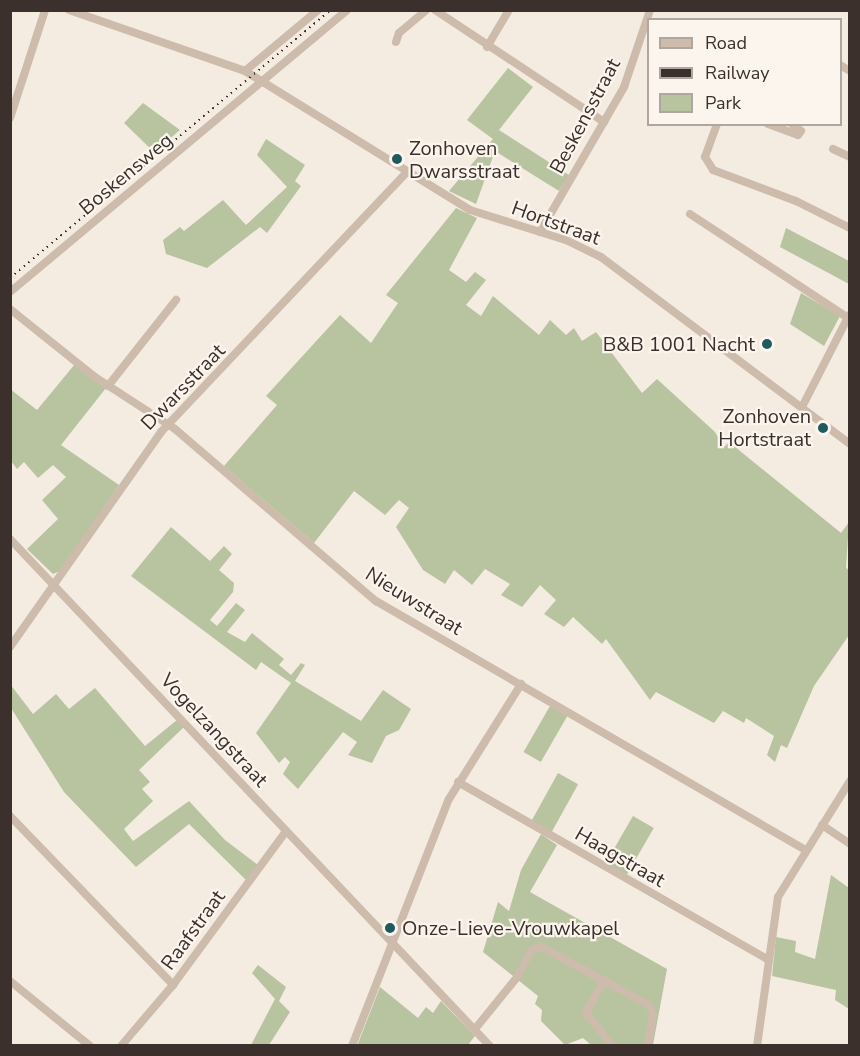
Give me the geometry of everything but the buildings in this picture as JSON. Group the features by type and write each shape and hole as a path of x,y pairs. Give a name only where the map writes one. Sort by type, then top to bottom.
{"street":[{"name":"Hortstraat","path":"69,10 249,73 470,210 540,232 619,268 849,444"},
{"path":"249,73 318,10"},
{"path":"267,83 347,10"},
{"path":"267,83 353,10"},
{"path":"396,42 399,33 426,10"},
{"path":"435,10 487,47 604,122"},
{"path":"487,47 509,10"},
{"path":"10,118 45,11"},
{"name":"Beskensstraat","path":"540,232 627,79 647,19"},
{"name":"Boskensweg","path":"10,292 267,83"},
{"path":"716,126 705,157 712,170 796,201 849,228"},
{"path":"773,126 798,135 801,131 795,126"},
{"path":"833,149 849,157"},
{"name":"Dwarsstraat","path":"10,647 140,458 168,425 407,172"},
{"path":"690,214 849,317 802,407"},
{"path":"108,386 176,300"},
{"name":"Nieuwstraat","path":"10,309 108,386 168,425 375,601 806,850"},
{"name":"Vogelzangstraat","path":"10,539 490,1046"},
{"path":"352,1046 459,782 521,684"},
{"path":"757,1046 766,959 778,897 849,781"},
{"name":"Haagstraat","path":"459,782 766,959"},
{"path":"10,816 173,985"},
{"path":"822,825 849,844"},
{"name":"Raafstraat","path":"121,1046 173,985 286,831"},
{"path":"475,1029 536,947 545,947 651,1007 648,1046"},
{"path":"604,980 586,1013 613,1046"},
{"path":"10,981 90,1046"}],"green space":[{"path":"508,68 533,87 499,130 569,175 559,191 495,151 476,204 449,191 493,139 467,120"},
{"path":"143,103 180,130 154,152 124,123"},
{"path":"266,139 305,165 295,181 301,186 267,233 260,227 207,268 166,254 163,240 180,227 184,231 223,200 246,225 287,187 257,155"},
{"path":"456,208 477,218 449,270 466,282 475,272 486,280 466,305 481,316 493,296 539,335 550,320 566,335 574,328 582,341 596,332 642,393 657,379 715,432 724,447 729,442 841,533 849,522 846,568 849,570 849,635 814,686 787,748 781,745 775,762 767,755 774,736 746,718 744,723 723,711 714,723 656,692 650,700 606,639 602,644 573,617 564,627 544,614 556,600 540,585 522,607 501,595 510,584 485,569 472,585 454,570 445,584 423,570 396,527 409,508 399,500 385,515 354,491 314,543 224,466 277,405 266,396 340,315 371,343 398,303 386,295"},
{"path":"786,228 849,261 849,284 780,247"},
{"path":"801,293 840,316 824,346 790,324"},
{"path":"75,364 106,388 61,445 119,485 60,571 53,574 27,549 58,519 42,500 66,477 53,465 38,478 24,462 17,469 11,461 10,389 37,410"},
{"path":"171,527 210,561 224,546 232,554 219,570 234,583 233,592 210,620 217,626 236,603 245,610 227,632 245,642 252,633 284,659 279,665 291,675 301,663 305,665 295,681 361,721 383,690 411,709 399,730 386,736 372,763 348,755 357,742 343,732 298,789 283,774 290,762 285,757 279,763 256,733 291,683 261,662 256,670 131,576"},
{"path":"10,684 33,714 56,694 69,709 95,688 145,746 177,720 184,727 139,770 150,782 142,789 153,801 124,829 133,841 189,801 225,840 258,865 246,880 189,824 136,867 64,792 11,708"},
{"path":"550,706 567,716 541,762 524,752"},
{"path":"558,773 578,784 551,833 531,822"},
{"path":"633,816 654,828 625,877 604,865"},
{"path":"541,834 557,845 530,892 667,969 653,1045 591,1045 583,1038 565,1045 541,1021 542,1010 535,1004 538,996 483,952 498,902 509,911 521,870"},
{"path":"831,875 849,888 849,1009 835,1000 836,990 772,976 776,937 796,941 795,952 815,959"},
{"path":"258,965 286,987 279,1001 290,1012 269,1045 251,1045 275,999 252,973"},
{"path":"380,987 418,1018 426,1007 433,1013 441,1001 475,1036 468,1045 357,1046"}],"railway":[{"path":"10,278 331,10"}],"place":[{"name":"Zonhoven Dwarsstraat","path":"397,159"},
{"name":"B&B 1001 Nacht","path":"767,344"},
{"name":"Zonhoven Hortstraat","path":"823,428"},
{"name":"Onze-Lieve-Vrouwkapel","path":"390,928"}]}
